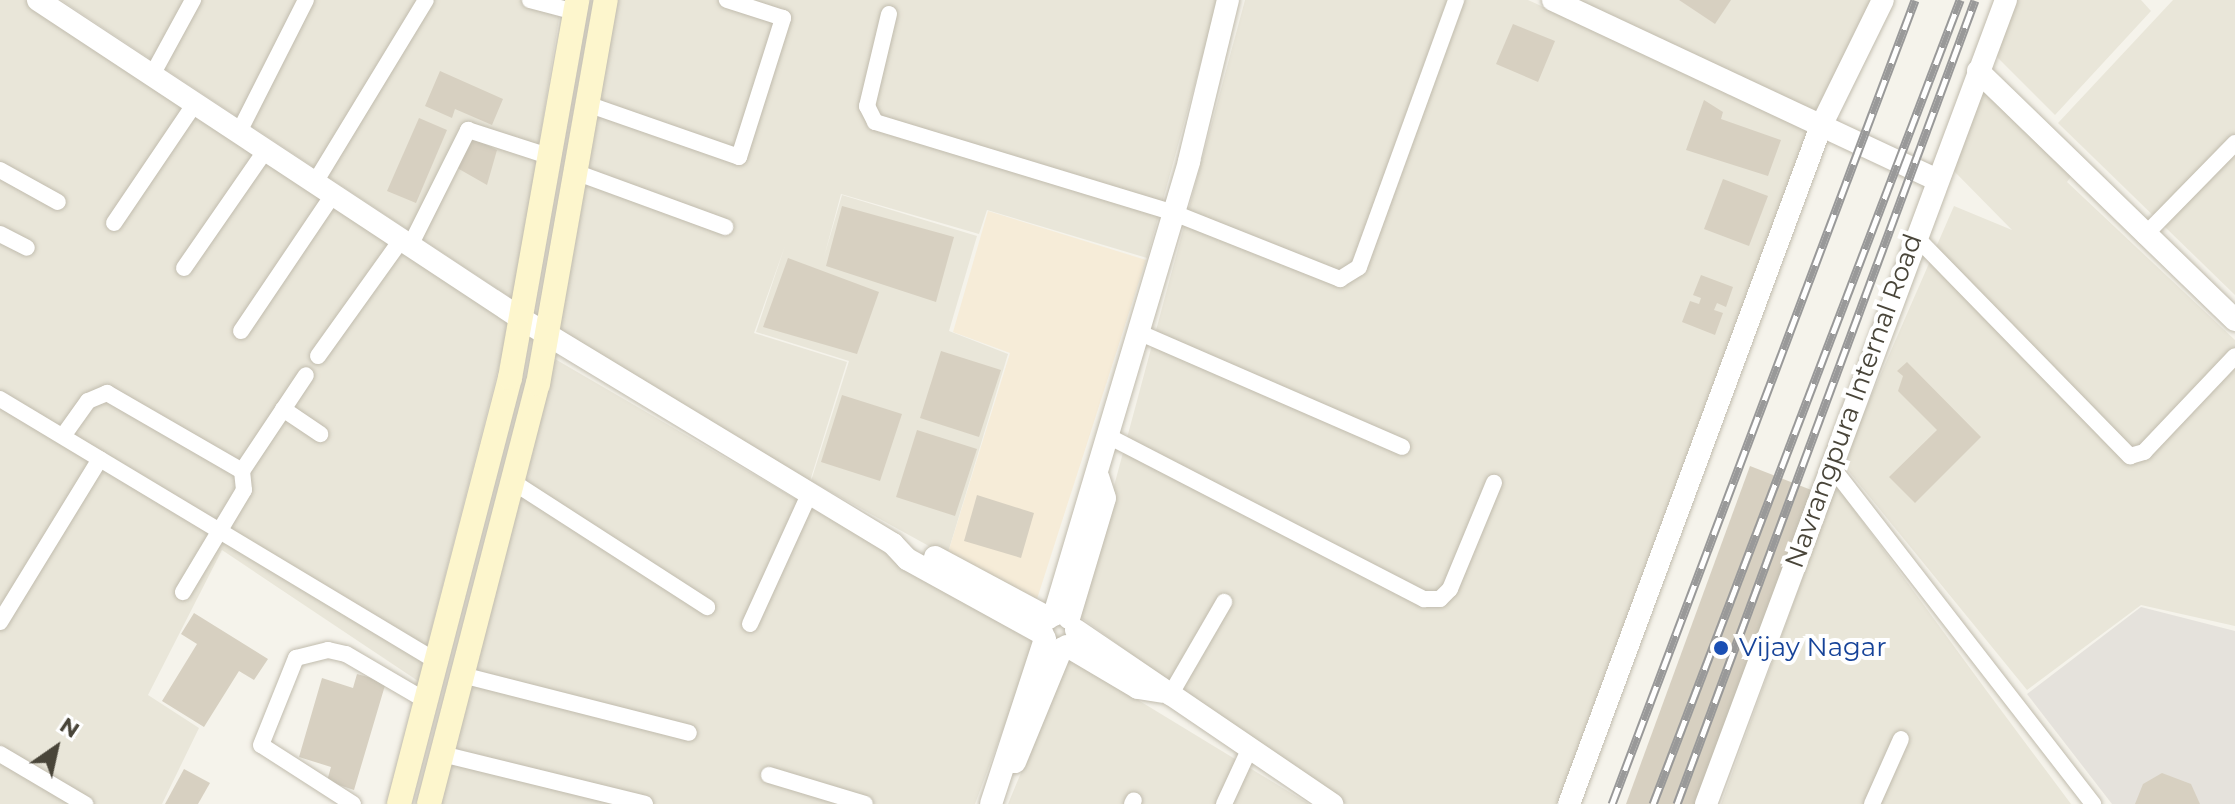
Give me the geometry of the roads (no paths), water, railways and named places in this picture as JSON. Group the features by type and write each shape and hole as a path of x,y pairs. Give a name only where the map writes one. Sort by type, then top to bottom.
{"main road":[{"path":"429,804 513,482 546,334 606,0"},
{"path":"399,804 520,318 576,6"}],"street":[{"path":"38,0 520,318 808,497 893,544 907,559 1147,674 1165,695 1332,804"},
{"path":"151,77 193,0"},
{"path":"238,134 306,0"},
{"path":"241,331 323,190 426,0"},
{"path":"530,0 576,6"},
{"path":"587,104 739,157 783,18 727,0"},
{"path":"991,803 1001,796 1105,498 1098,477 1108,436 1174,213 1228,0"},
{"path":"889,14 867,106 875,122 1174,213 1340,279 1350,277 1456,0"},
{"path":"1553,0 1937,180"},
{"path":"1569,804 1821,126 1883,0"},
{"name":"Navrangpura Internal Road","path":"1706,804 1915,236 2006,0"},
{"path":"1978,71 2144,236 2235,320"},
{"path":"114,223 194,105"},
{"path":"318,356 405,243 468,130 548,156"},
{"path":"2144,236 2235,143"},
{"path":"184,268 265,151"},
{"path":"0,170 58,202"},
{"path":"575,172 725,227"},
{"path":"0,234 27,248"},
{"path":"1915,236 2130,456 2144,452 2235,356"},
{"path":"1138,332 1402,447"},
{"path":"183,592 244,490 242,471 306,375"},
{"path":"63,436 88,401 107,393 242,471"},
{"path":"0,399 436,661"},
{"path":"283,409 320,434"},
{"path":"1108,436 1424,599 1440,599 1450,589 1494,483"},
{"path":"0,622 100,459"},
{"path":"1831,466 2093,804"},
{"path":"513,482 707,607"},
{"path":"750,624 808,497"},
{"path":"1165,695 1224,602"},
{"path":"353,804 261,745 296,658 328,650 346,654 423,699"},
{"path":"462,675 689,733"},
{"path":"1872,804 1901,739"},
{"path":"1224,804 1248,752"},
{"path":"0,754 85,804"},
{"path":"442,754 645,804"},
{"path":"769,775 865,804"}],"railway":[{"path":"1612,804 1915,0"},
{"path":"1653,804 1960,0"},
{"path":"1677,804 1975,0"}],"place":[{"name":"Vijay Nagar","path":"1721,648"}]}
